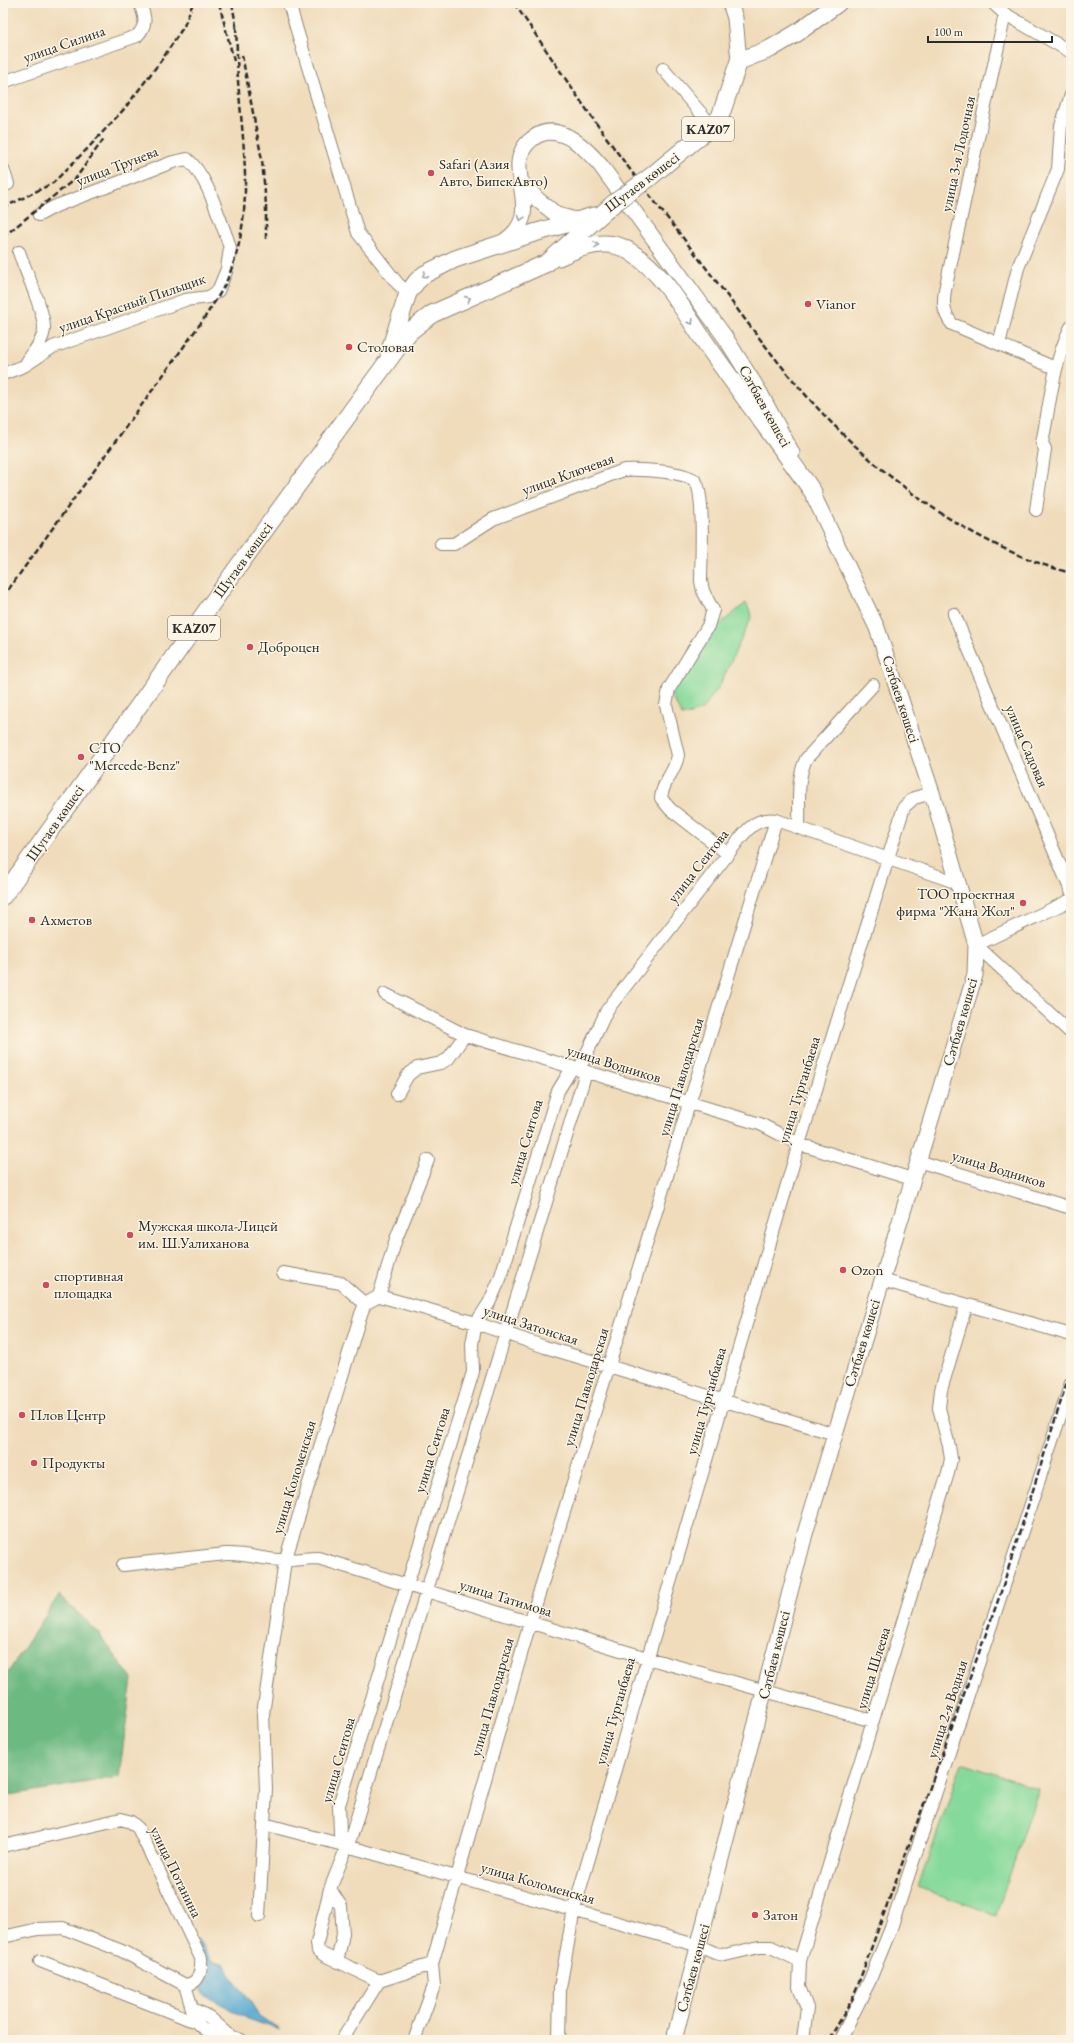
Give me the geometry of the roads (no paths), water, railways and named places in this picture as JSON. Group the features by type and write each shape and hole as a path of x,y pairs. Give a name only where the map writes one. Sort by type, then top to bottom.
{"highway":[{"path":"739,60 777,45 797,33 838,3"},
{"name":"Шугаев көшесі","path":"3,896 409,332 432,314 546,263 607,209 649,178 712,126 720,117 739,60"},
{"name":"Шугаев көшесі","path":"579,221 607,209"},
{"name":"KAZ07","path":"534,233 579,221"},
{"path":"534,233 546,237 551,244 553,252 546,263"},
{"name":"Шугаев көшесі","path":"387,361 408,293 417,281 425,274 456,259 534,233"},
{"path":"546,263 587,246 614,245 628,250 660,275 707,345 813,492"},
{"path":"408,293 410,303 414,308 422,314 432,314"}],"main road":[{"name":"Шугаев көшесі","path":"730,3 735,18 739,60"},
{"name":"Сәтбаев көшесі","path":"500,245 516,233 523,215 522,183 519,163 522,150 536,136 553,132 566,135 585,148 601,166 725,337 760,393 813,492 877,628 932,793 976,945 975,975 806,1530 674,2040"},
{"path":"522,183 538,200 557,215 579,221"}],"street":[{"name":"улица Силина","path":"3,82 137,36 143,29 146,20 140,3"},
{"path":"993,3 1004,14 1071,52"},
{"path":"290,7 358,232 398,284 408,293"},
{"name":"улица 3-я Лодочная","path":"1004,14 943,303 945,314 952,324 1055,368"},
{"path":"663,69 712,126"},
{"path":"999,344 1018,268 1058,169 1061,126 1071,95"},
{"name":"улица Трунева","path":"39,215 56,206 183,159 188,159 202,176 230,248 227,269 223,280"},
{"path":"3,169 8,184"},
{"path":"19,252 43,317 44,329 41,340 24,366"},
{"name":"улица Красный Пильщик","path":"3,374 24,366 53,347 185,300 210,297 218,291 223,280"},
{"path":"1036,510 1045,449 1042,443 1055,368 1071,327"},
{"name":"улица Ключевая","path":"441,544 454,544 493,519 624,470 638,469 681,475 696,482 701,496 701,581 703,591 713,610 708,626 666,697 666,705 678,755 677,763 662,789 661,798 670,809 728,854"},
{"name":"улица Садовая","path":"954,614 1071,891"},
{"path":"799,828 800,778 801,769 806,759 872,685"},
{"name":"улица Турганбаева","path":"559,2040 560,1988 574,1909 722,1400 799,1144 904,807 914,798 932,793"},
{"name":"улица Сеитова","path":"379,1980 324,1955 318,1950 317,1943 330,1889 352,1834 506,1333 579,1070 607,1010 744,834 756,823 767,818 958,883"},
{"name":"улица Павлодарская","path":"415,2038 434,1986 432,1964 530,1623 776,820"},
{"path":"1071,900 976,945 1071,1033"},
{"name":"улица Водников","path":"385,994 465,1035 760,1124 799,1144 912,1179"},
{"path":"397,1094 408,1075 417,1068 441,1063 448,1059 465,1035"},
{"name":"улица Сеитова","path":"347,1846 340,1834 339,1805 473,1372 472,1344 476,1323 489,1303 500,1279 558,1091 579,1070"},
{"path":"283,1273 342,1283 365,1304 379,1296 396,1239 428,1160"},
{"name":"улица Водников","path":"918,1161 1071,1208"},
{"path":"882,1280 966,1306 1071,1335"},
{"name":"улица Затонская","path":"379,1296 476,1323 609,1367 835,1434"},
{"name":"улица Коломенская","path":"259,1916 266,1789 263,1714 286,1561 365,1304"},
{"name":"улица Шлеева","path":"803,2040 807,2008 799,1987 800,1961 948,1473 951,1459 950,1446 939,1408 941,1390 966,1306"},
{"name":"улица 2-я Водная","path":"840,2040 869,1982 891,1928 1071,1383"},
{"name":"улица Татимова","path":"123,1565 233,1554 286,1561 300,1558 318,1558 647,1658 764,1692 873,1721"},
{"name":"улица Потанина","path":"3,1846 121,1819 131,1822 138,1828 201,1958 202,1967 197,1980 191,1984 185,1985"},
{"name":"улица Коломенская","path":"264,1824 574,1909 699,1946 715,1953 725,1955 759,1947 771,1947 800,1961"},
{"path":"330,1889 341,1906 343,1934 337,1962"},
{"path":"3,1937 38,1929 63,1928 122,1951 185,1985 196,2022 202,2029 212,2034 229,2035 241,2040"},
{"path":"40,1961 196,2022"},
{"path":"342,2040 379,1980 432,1964"},
{"path":"193,2009 213,2020 229,2035"}],"water":[{"path":"197,1938 211,1961 225,1965 235,1982 248,1997 258,2015 280,2030 248,2019 203,1994 199,1983"}],"railway":[{"path":"3,208 53,183 89,147 125,108 163,58 184,26 193,3"},
{"path":"219,3 234,61"},
{"path":"232,3 237,31"},
{"path":"514,3 585,107 632,172 793,381 826,417 879,467 938,512 1003,548 1037,562 1071,573"},
{"path":"3,597 203,320 226,283 238,247 245,200 244,153 238,81 236,27"},
{"path":"242,55 262,160 266,205 266,239"},
{"path":"3,237 76,178 105,137"},
{"path":"829,2040 853,1998 1000,1595 1071,1369"}],"place":[{"name":"Safari (Азия Авто, БипекАвто)","path":"431,173"},
{"name":"Vianor","path":"808,304"},
{"name":"Столовая","path":"349,347"},
{"name":"Доброцен","path":"250,647"},
{"name":"СТО \"Mercede-Benz\"","path":"81,757"},
{"name":"ТОО проектная фирма \"Жана Жол\"","path":"1023,903"},
{"name":"Ахметов","path":"32,920"},
{"name":"Мужская школа-Лицей им. Ш.Уалиханова","path":"130,1235"},
{"name":"Ozon","path":"843,1270"},
{"name":"спортивная площадка","path":"46,1285"},
{"name":"Плов Центр","path":"22,1415"},
{"name":"Продукты","path":"34,1463"},
{"name":"Затон","path":"755,1915"}]}
